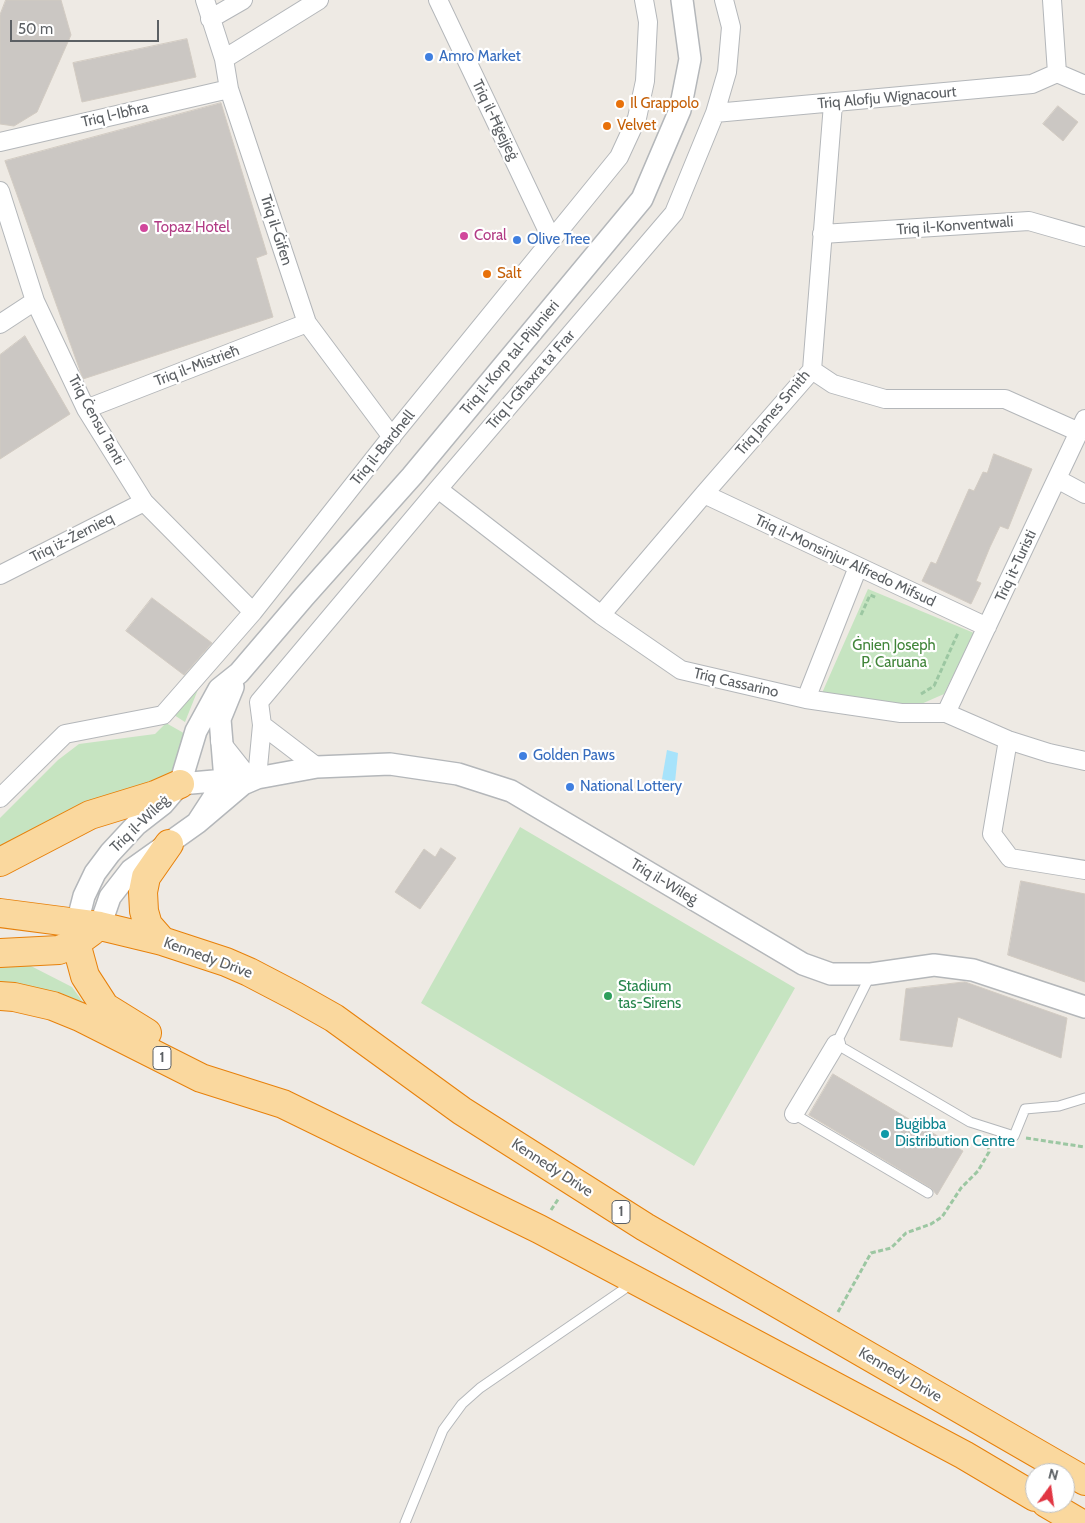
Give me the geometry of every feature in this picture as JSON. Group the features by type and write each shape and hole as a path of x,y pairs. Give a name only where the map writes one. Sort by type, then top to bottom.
{"highway":[{"path":"0,862 90,815 154,795 180,784"},
{"path":"162,941 148,925 144,911 143,892 146,878 169,844"},
{"name":"Kennedy Drive","path":"0,913 84,931 162,941 204,954 249,972 334,1018 462,1111 645,1227 1085,1481"},
{"path":"0,953 59,950 84,931"},
{"path":"84,931 85,976 106,1007 151,1036 324,1124"},
{"name":"1","path":"0,996 14,997 53,1006 80,1017 201,1078 283,1104 539,1229 635,1282 964,1455 1025,1491"},
{"path":"1063,1513 1080,1523"}],"street":[{"name":"Triq il-Ġifen","path":"205,0 224,59 230,89 307,323 392,437"},
{"path":"210,19 243,0"},
{"path":"224,59 319,0"},
{"name":"Triq il-Ħġejjeġ","path":"438,0 552,240"},
{"name":"Triq il-Bardnell","path":"0,798 64,734 163,715 252,612 619,157 637,118 645,81 648,22 644,0"},
{"name":"Triq il-Korp tal-Pijunieri","path":"180,784 196,731 219,689 239,673 412,476 642,200 680,110 690,59 682,0"},
{"name":"Triq l-Għaxra ta' Frar","path":"244,780 262,725 260,702 438,489 674,213 715,113 727,72 731,27 724,0"},
{"path":"1052,0 1058,73 1085,85"},
{"name":"Triq Alofju Wignacourt","path":"715,113 833,104 1032,84 1058,73"},
{"name":"Triq l-Ibħra","path":"0,142 230,89"},
{"name":"Triq James Smith","path":"602,615 812,370 833,104"},
{"name":"Triq Ċensu Tanti","path":"0,191 35,301 86,409 144,502 252,612"},
{"name":"Triq il-Konventwali","path":"822,234 1029,221 1085,237"},
{"path":"0,324 35,301"},
{"name":"Triq il-Mistrieħ","path":"86,409 307,323"},
{"path":"812,370 833,384 885,399 1005,399 1082,426"},
{"name":"Triq it-Turisti","path":"946,713 1082,426"},
{"path":"1057,479 1085,494"},
{"name":"Triq Cassarino","path":"438,489 602,615 681,670 806,699 901,713 946,713 1008,740 1085,761"},
{"name":"Triq il-Monsinjur Alfredo Mifsud","path":"704,494 987,627"},
{"name":"Triq iż-Żernieq","path":"0,575 144,502"},
{"path":"806,699 858,567"},
{"name":"Triq il-Korp tal-Pijunieri","path":"239,673 220,719 220,741 244,780"},
{"path":"262,725 317,766"},
{"path":"1008,740 992,834 1010,858 1085,870"},
{"name":"Triq il-Wileġ","path":"84,931 84,896 95,873 110,853 136,825 163,804 180,784 244,780 317,766 390,764 458,774 511,791 803,964 831,974 871,974 934,965 959,967 1085,1006"},
{"path":"84,931 131,870 197,823 244,780"},
{"path":"794,1114 836,1044"}],"lane":[{"path":"871,974 836,1044 970,1122 1014,1136 1025,1109 1059,1106 1085,1098"},
{"path":"794,1114 928,1193"},
{"path":"405,1523 442,1430 462,1404 480,1388 635,1282"}],"path":[{"path":"858,622 870,595 879,598"},
{"path":"920,696 934,686 961,628"},
{"path":"830,1334 839,1309 871,1253 891,1248 906,1233 931,1224 942,1217 961,1188 978,1172 989,1152 985,1127"},
{"path":"1014,1136 1085,1147"}],"green space":[{"name":"Ġnien Joseph P. Caruana","path":"868,589 974,633 944,694 912,708 822,693"},
{"path":"199,687 185,722 174,715"},
{"path":"166,723 189,736 175,769 162,780 0,848 0,818 58,760 79,744 155,734"},
{"name":"Stadium tas-Sirens","path":"520,827 795,988 694,1166 421,1003"},
{"path":"0,964 27,964 72,987 91,1013 0,985"}],"water":[{"path":"667,750 678,753 675,782 662,779"}],"building":[{"path":"6,0 61,0 71,35 37,112 14,126 0,124 0,15"},
{"path":"187,39 196,77 82,102 73,63"},
{"name":"Topaz Hotel","path":"221,103 267,254 256,258 273,317 83,379 5,161"},
{"path":"1058,106 1078,122 1063,141 1043,124"},
{"path":"25,336 70,414 0,459 0,355"},
{"path":"994,454 1032,469 1008,529 1000,526 990,547 976,581 981,583 971,604 922,581 931,562 936,564 969,489 974,491 983,472 987,473"},
{"path":"152,598 212,643 184,675 126,631"},
{"path":"441,848 456,858 420,909 395,892 424,849 435,857"},
{"path":"1021,881 1085,894 1085,982 1008,955"},
{"path":"965,982 1067,1018 1061,1058 958,1017 952,1047 900,1040 906,989"},
{"name":"Buġibba Distribution Centre","path":"833,1074 963,1151 937,1195 931,1188 809,1115"}],"place":[{"name":"Amro Market","path":"429,57"},
{"name":"Il Grappolo","path":"620,104"},
{"name":"Velvet","path":"607,126"},
{"name":"Topaz Hotel","path":"144,228"},
{"name":"Coral","path":"464,236"},
{"name":"Olive Tree","path":"517,240"},
{"name":"Salt","path":"487,274"},
{"name":"Golden Paws","path":"523,756"},
{"name":"National Lottery","path":"570,787"},
{"name":"Stadium tas-Sirens","path":"608,996"},
{"name":"Buġibba Distribution Centre","path":"885,1134"}]}
